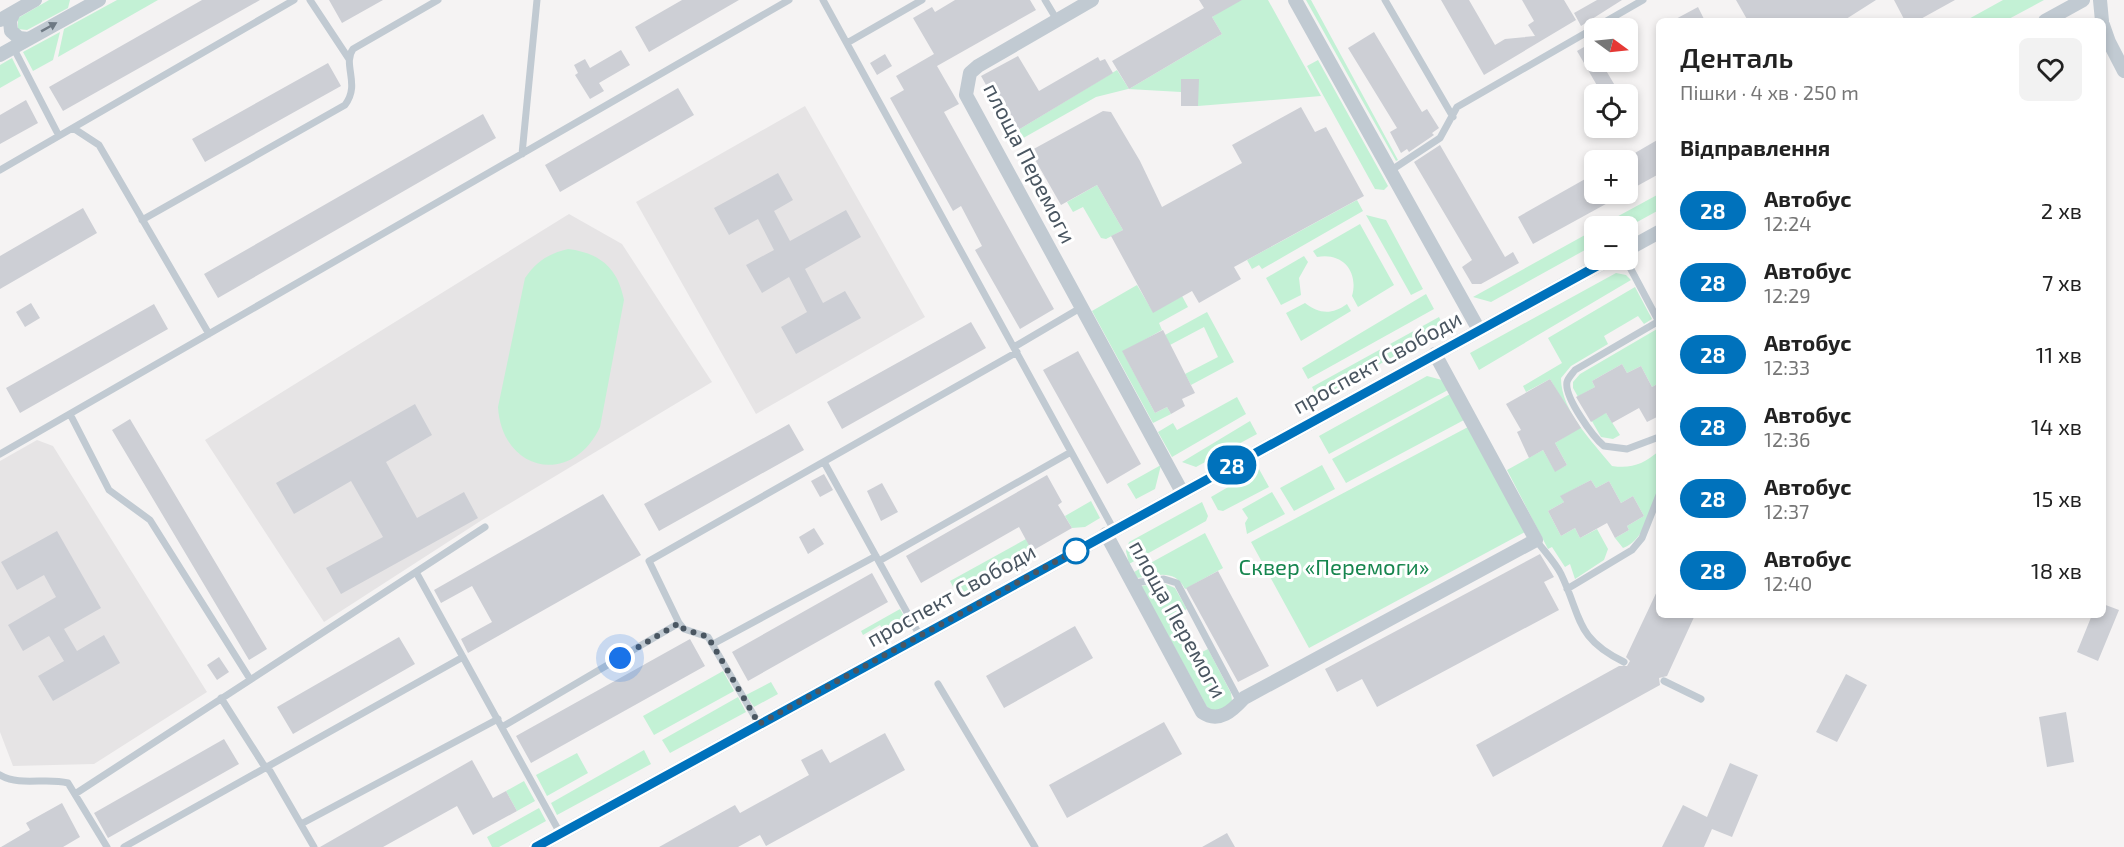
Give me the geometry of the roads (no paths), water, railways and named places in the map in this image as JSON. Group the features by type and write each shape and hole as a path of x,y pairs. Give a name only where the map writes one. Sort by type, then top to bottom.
{"street":[{"path":"0,20 35,0"},
{"path":"5,52 99,0"},
{"name":"площа Перемоги","path":"1092,0 978,66 970,73 966,95 1182,492"},
{"path":"1295,0 1479,330"},
{"path":"2049,18 2066,5 2083,0"},
{"path":"2100,0 2102,18"},
{"path":"14,12 10,21 10,31 19,38 28,39"},
{"path":"0,28 8,40 5,52"},
{"path":"2106,32 2124,71"},
{"path":"1638,243 1656,233"},
{"name":"проспект Свободи","path":"536,847 1590,270"},
{"path":"1435,354 1536,540"},
{"name":"площа Перемоги","path":"1110,532 1133,583 1202,712 1208,716 1220,717 1240,702 1536,540"}],"lane":[{"path":"0,170 294,0"},
{"path":"142,220 345,105 351,96 353,83 349,59 310,0"},
{"path":"349,59 353,49 438,0"},
{"path":"522,154 537,0"},
{"path":"0,454 789,0"},
{"path":"824,0 1071,452 1110,532"},
{"path":"847,43 922,0"},
{"path":"1045,0 1057,20"},
{"path":"1385,0 1453,117"},
{"path":"1390,171 1440,138 1457,106 1643,0"},
{"path":"5,52 59,136"},
{"path":"73,128 99,145 209,334"},
{"path":"1631,270 1656,315"},
{"path":"759,724 708,637 684,629 679,623 649,561 1015,350 1082,307"},
{"path":"1656,323 1575,370 1568,380 1567,390 1586,426 1604,446 1627,449 1656,438"},
{"path":"70,414 109,490 150,520 250,680"},
{"path":"712,644 877,558 1071,452"},
{"path":"824,462 920,636"},
{"path":"1567,589 1632,550 1642,538 1656,503"},
{"path":"75,794 485,527"},
{"path":"1536,540 1560,572 1584,630 1600,650 1624,662"},
{"path":"416,572 561,834"},
{"path":"1133,583 1164,579 1177,583 1240,702"},
{"path":"502,727 679,623"},
{"path":"124,847 463,657"},
{"path":"1664,681 1701,699"},
{"path":"938,684 1035,847"},
{"path":"221,698 267,767 314,847"},
{"path":"301,824 498,719"},
{"path":"0,775 12,781 68,783 107,847"}],"park label":[{"name":"Сквер «Перемоги»","path":"1334,567"}]}
